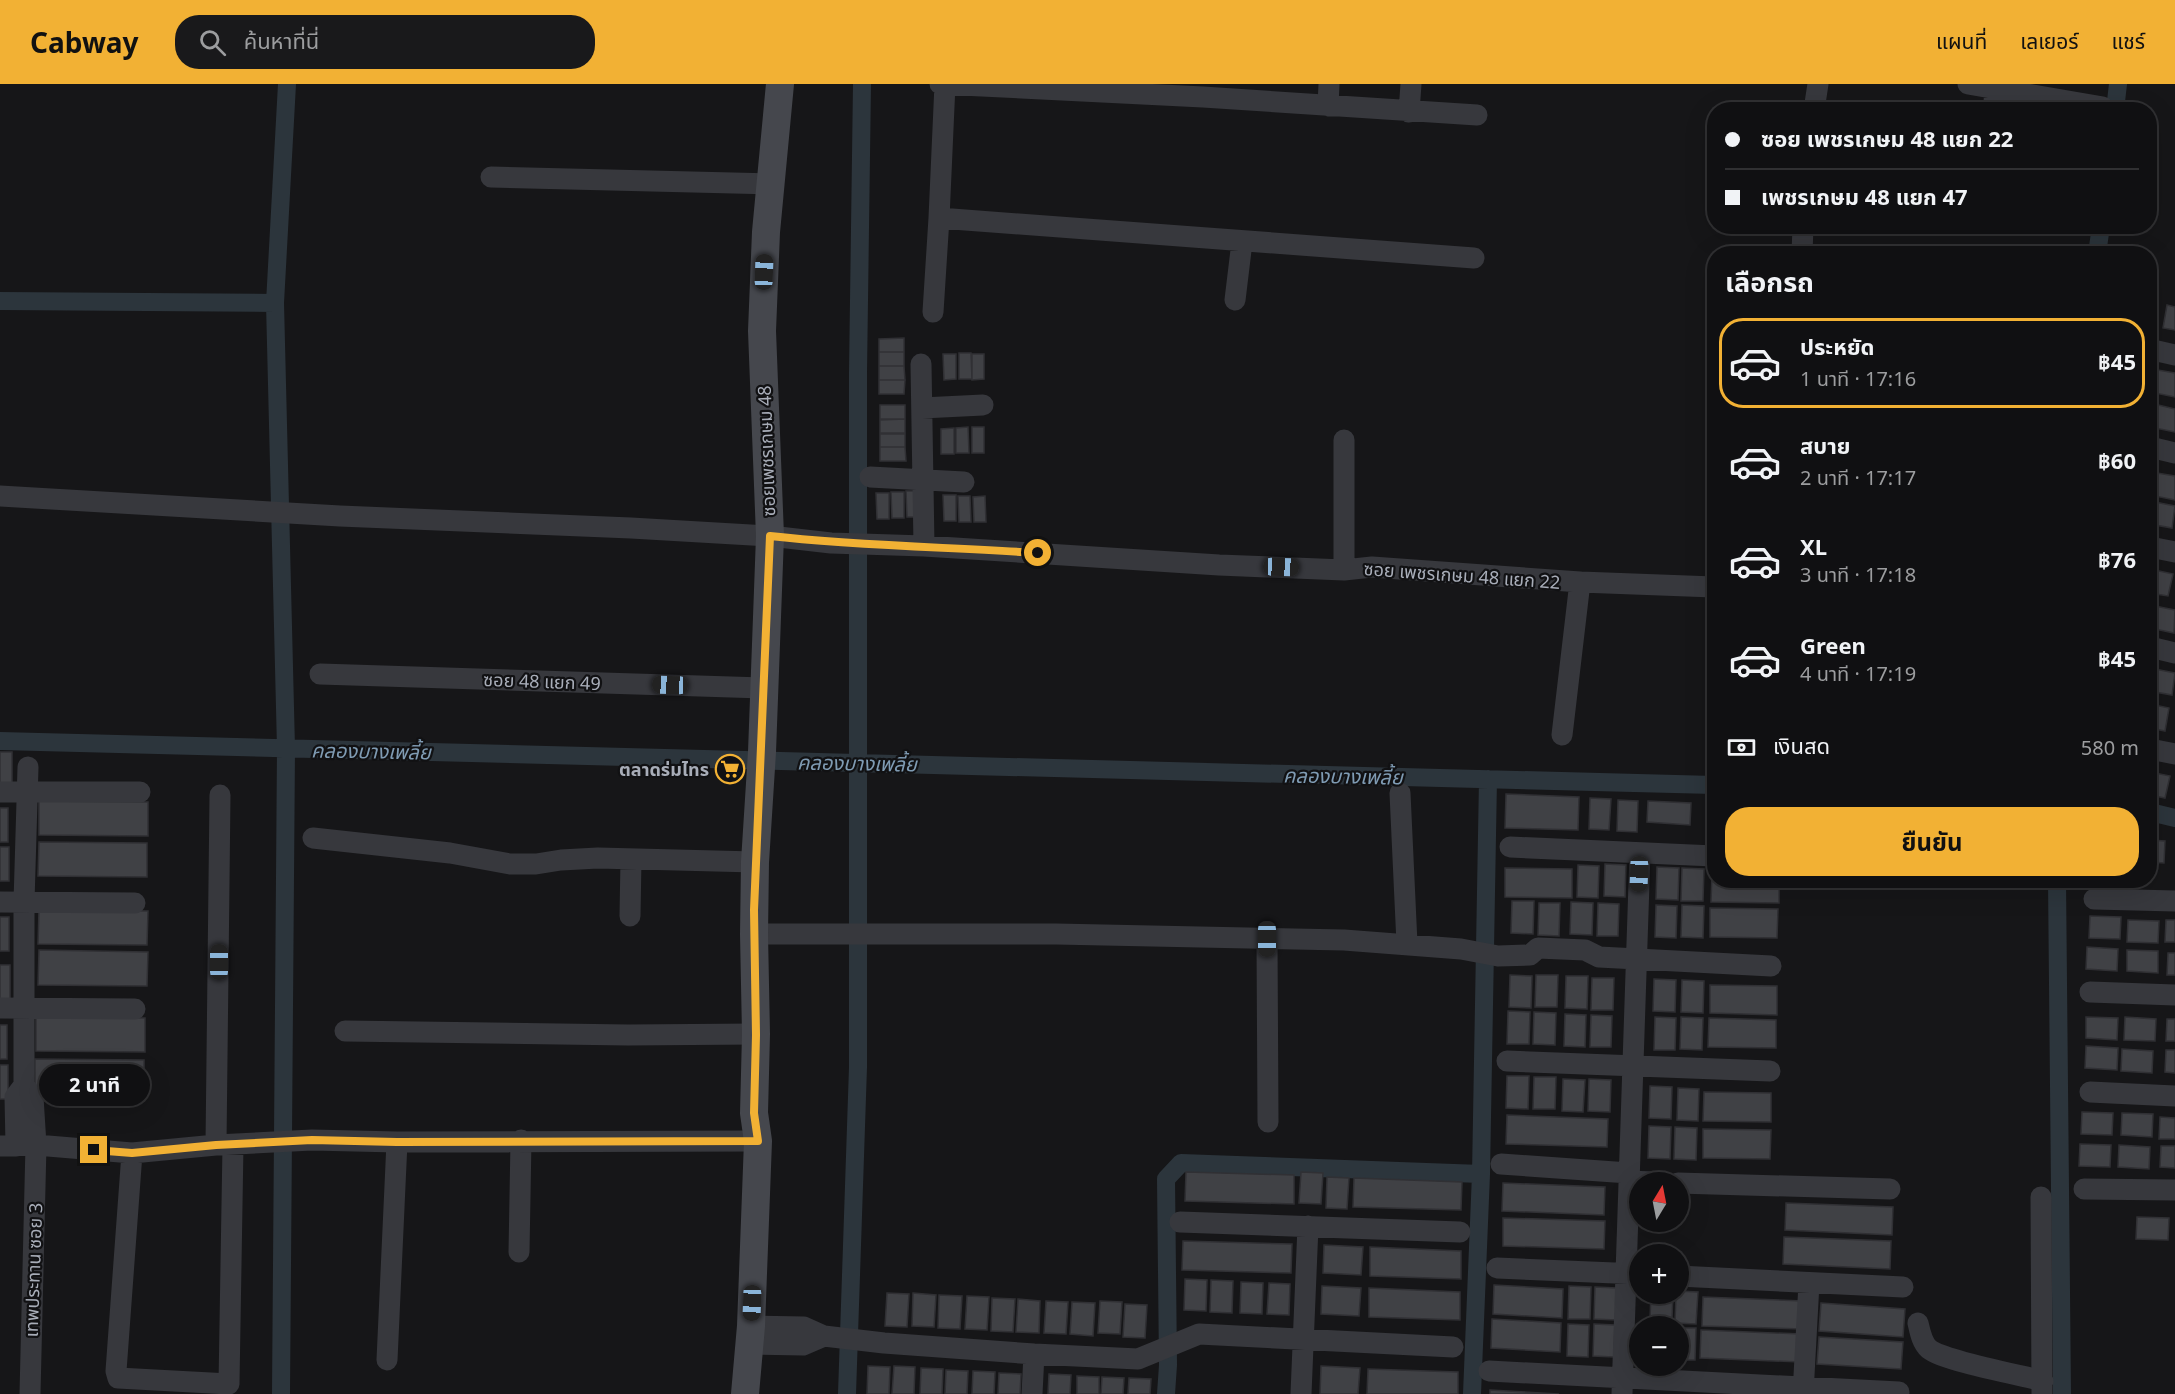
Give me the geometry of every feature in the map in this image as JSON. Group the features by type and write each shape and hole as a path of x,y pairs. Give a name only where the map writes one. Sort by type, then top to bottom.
{"street":[{"name":"ซอยเพชรเกษม 48","path":"745,1394 750,1335 758,1141 754,1113 755,862 762,761 770,536 762,331 770,184 780,84"},
{"path":"940,84 1250,92 1328,106 1477,116"},
{"path":"933,312 945,84"},
{"path":"1328,106 1329,84"},
{"path":"1409,112 1411,84"},
{"path":"1815,102 1818,84"},
{"path":"1968,84 1996,86 2078,102"},
{"path":"1994,102 1996,86"},
{"path":"490,177 770,184"},
{"path":"939,218 1474,258"},
{"path":"1235,300 1242,242"},
{"path":"2157,351 2175,355"},
{"path":"921,363 924,546"},
{"path":"922,408 983,405"},
{"path":"1344,440 1344,570"},
{"path":"2157,449 2175,453"},
{"path":"870,477 964,482"},
{"name":"ซอย เพชรเกษม 48 แยก 22","path":"0,496 340,516 619,527 770,536 831,543 924,546 1219,565 1344,570 1372,567 1580,582 1707,587"},
{"path":"2157,548 2175,552"},
{"path":"1562,735 1580,582"},
{"path":"2157,649 2175,653"},
{"name":"ซอย 48 แยก 49","path":"320,674 763,688"},
{"path":"2157,750 2175,754"},
{"name":"เทพประทาน ซอย 3","path":"28,767 24,902 24,1085 33,1097 18,1146 30,1394"},
{"path":"0,792 140,792"},
{"path":"1400,794 1407,944"},
{"path":"132,1153 116,1371 118,1378 229,1384 220,795"},
{"path":"313,838 450,854 510,864 536,864 592,858 755,862"},
{"path":"1510,848 1707,856"},
{"path":"1629,1172 1640,853"},
{"path":"630,916 631,859"},
{"path":"2094,899 2175,901"},
{"path":"0,903 135,903"},
{"path":"754,934 1056,934 1344,940 1461,949 1498,956 1530,955 1538,948 1585,950 1599,957 1772,966"},
{"path":"1267,939 1268,1122"},
{"path":"2090,992 2175,995"},
{"path":"0,1008 135,1009"},
{"path":"345,1031 756,1035"},
{"path":"1507,1060 1770,1071"},
{"path":"2090,1092 2175,1096"},
{"path":"18,1146 132,1153 312,1140 397,1142 758,1141"},
{"path":"519,1252 521,1140"},
{"path":"387,1360 397,1142"},
{"path":"1502,1164 1629,1177"},
{"path":"1689,1183 1890,1189"},
{"path":"2084,1189 2175,1190"},
{"path":"1918,1323 1920,1333 1930,1349 2042,1387 2041,1197"},
{"path":"1180,1222 1460,1232"},
{"path":"1301,1394 1308,1226"},
{"path":"1497,1268 1629,1274"},
{"path":"1689,1277 1904,1287"},
{"path":"1804,1390 1809,1283"},
{"path":"1622,1386 1630,1304"},
{"path":"750,1335 804,1327 824,1336 884,1342 1034,1354 1138,1359 1199,1334 1453,1347"},
{"path":"1032,1394 1034,1354"},
{"path":"1489,1371 1622,1386 1899,1392"}],"building":[{"path":"2167,305 2175,307 2175,330 2163,328"},
{"path":"904,338 904,352 879,352 879,339"},
{"path":"879,352 904,352 904,366 879,366"},
{"path":"959,353 971,353 972,379 959,379"},
{"path":"943,354 956,354 956,379 944,380"},
{"path":"972,354 984,354 984,379 972,380"},
{"path":"879,366 904,366 905,380 879,380"},
{"path":"2157,370 2175,373 2175,397 2157,393"},
{"path":"879,380 905,380 904,394 879,394"},
{"path":"880,405 905,405 905,419 880,419"},
{"path":"2157,405 2175,409 2175,432 2157,428"},
{"path":"905,419 905,433 880,433 880,420"},
{"path":"968,427 969,453 956,453 956,428"},
{"path":"972,427 984,427 984,453 972,453"},
{"path":"954,428 954,454 941,454 941,429"},
{"path":"880,434 905,434 905,447 880,447"},
{"path":"880,447 905,447 906,461 880,461"},
{"path":"2157,473 2175,476 2175,500 2157,496"},
{"path":"906,491 918,491 919,517 907,517"},
{"path":"891,492 904,492 904,518 892,518"},
{"path":"876,493 889,493 889,519 877,519"},
{"path":"943,495 956,495 956,521 944,521"},
{"path":"958,496 970,496 971,522 959,522"},
{"path":"985,496 986,522 974,522 973,497"},
{"path":"2157,502 2175,506 2172,528 2157,525"},
{"path":"2157,571 2173,574 2168,596 2157,594"},
{"path":"2157,606 2175,610 2174,633 2157,629"},
{"path":"2157,669 2175,673 2172,695 2157,692"},
{"path":"2157,705 2169,708 2165,731 2157,729"},
{"path":"0,752 12,752 12,786 0,786"},
{"path":"2157,773 2170,776 2165,798 2157,796"},
{"path":"1506,794 1579,797 1578,830 1505,828"},
{"path":"1590,798 1611,799 1609,830 1589,829"},
{"path":"1618,800 1638,801 1637,832 1617,831"},
{"path":"39,801 148,802 148,836 39,835"},
{"path":"1648,801 1691,803 1690,825 1647,822"},
{"path":"0,808 8,808 8,842 0,842"},
{"path":"2157,840 2165,841 2164,863 2157,862"},
{"path":"39,842 147,843 147,877 38,876"},
{"path":"0,847 9,847 9,881 0,881"},
{"path":"1605,864 1626,865 1625,897 1604,896"},
{"path":"1578,865 1599,866 1598,898 1577,897"},
{"path":"1657,867 1679,868 1678,900 1656,899"},
{"path":"1505,868 1572,869 1572,898 1505,897"},
{"path":"1682,868 1704,869 1703,901 1681,901"},
{"path":"1711,888 1779,888 1779,903 1711,902"},
{"path":"1512,901 1534,901 1533,934 1511,933"},
{"path":"1571,902 1593,903 1592,935 1570,934"},
{"path":"1539,903 1560,903 1559,936 1538,935"},
{"path":"1598,903 1619,904 1618,936 1597,936"},
{"path":"1656,905 1677,906 1676,938 1655,937"},
{"path":"1682,905 1704,906 1703,938 1681,937"},
{"path":"1710,908 1778,909 1777,938 1710,937"},
{"path":"39,910 148,911 147,945 38,944"},
{"path":"2090,916 2121,917 2120,939 2089,938"},
{"path":"0,917 9,917 9,951 0,951"},
{"path":"2128,920 2159,921 2158,943 2127,942"},
{"path":"2166,920 2175,920 2175,942 2165,942"},
{"path":"2087,947 2118,949 2117,971 2086,969"},
{"path":"39,950 148,952 147,986 38,985"},
{"path":"2127,950 2158,951 2158,973 2127,971"},
{"path":"2168,953 2175,953 2175,975 2167,975"},
{"path":"0,965 10,965 10,999 0,999"},
{"path":"1510,975 1532,976 1531,1008 1509,1007"},
{"path":"1536,975 1558,975 1557,1007 1535,1007"},
{"path":"1566,976 1588,976 1587,1009 1565,1008"},
{"path":"1592,978 1614,978 1613,1010 1591,1010"},
{"path":"1654,979 1676,980 1675,1012 1653,1011"},
{"path":"1682,980 1704,981 1703,1013 1681,1012"},
{"path":"1710,985 1777,986 1777,1015 1710,1013"},
{"path":"1508,1011 1530,1012 1529,1044 1507,1044"},
{"path":"1534,1012 1556,1013 1555,1045 1533,1044"},
{"path":"1565,1014 1586,1015 1585,1047 1564,1046"},
{"path":"1591,1015 1612,1016 1611,1047 1590,1047"},
{"path":"36,1017 145,1018 145,1052 36,1051"},
{"path":"1655,1017 1676,1018 1675,1050 1654,1050"},
{"path":"1681,1017 1703,1018 1702,1050 1680,1049"},
{"path":"2086,1017 2118,1018 2117,1040 2086,1038"},
{"path":"2125,1017 2156,1019 2155,1041 2124,1040"},
{"path":"1709,1018 1776,1020 1776,1048 1708,1047"},
{"path":"2167,1019 2175,1019 2175,1041 2166,1041"},
{"path":"0,1025 7,1025 7,1059 0,1059"},
{"path":"2086,1046 2118,1048 2117,1070 2085,1068"},
{"path":"2122,1049 2153,1051 2152,1073 2121,1071"},
{"path":"2166,1050 2175,1050 2175,1073 2165,1072"},
{"path":"35,1059 144,1060 144,1094 35,1093"},
{"path":"0,1065 8,1065 8,1099 0,1099"},
{"path":"1507,1076 1529,1076 1528,1109 1506,1108"},
{"path":"1534,1077 1556,1077 1555,1109 1533,1109"},
{"path":"1563,1079 1585,1080 1583,1112 1562,1111"},
{"path":"1589,1079 1611,1080 1610,1112 1588,1111"},
{"path":"1650,1086 1672,1087 1671,1119 1649,1118"},
{"path":"1678,1088 1699,1089 1698,1121 1677,1120"},
{"path":"1704,1092 1771,1093 1771,1122 1703,1121"},
{"path":"2082,1112 2113,1113 2112,1135 2081,1134"},
{"path":"2122,1113 2153,1114 2152,1137 2121,1135"},
{"path":"1507,1115 1608,1119 1607,1147 1506,1144"},
{"path":"2160,1117 2175,1118 2175,1139 2159,1139"},
{"path":"1649,1126 1671,1127 1670,1159 1648,1158"},
{"path":"1675,1127 1697,1128 1696,1160 1674,1159"},
{"path":"1703,1129 1771,1130 1770,1159 1703,1158"},
{"path":"2080,1144 2111,1145 2110,1167 2079,1166"},
{"path":"2119,1145 2150,1147 2149,1169 2118,1167"},
{"path":"2161,1146 2175,1146 2175,1168 2160,1167"},
{"path":"1186,1172 1294,1175 1294,1204 1185,1201"},
{"path":"1301,1172 1323,1173 1321,1204 1299,1203"},
{"path":"1327,1177 1349,1178 1347,1209 1326,1208"},
{"path":"1354,1178 1462,1182 1461,1210 1353,1207"},
{"path":"1503,1183 1605,1187 1604,1215 1502,1211"},
{"path":"1786,1203 1893,1207 1892,1235 1785,1230"},
{"path":"2137,1217 2169,1218 2168,1240 2136,1239"},
{"path":"1503,1218 1605,1221 1604,1249 1503,1246"},
{"path":"1784,1237 1891,1241 1890,1269 1783,1264"},
{"path":"1183,1241 1292,1244 1291,1273 1182,1270"},
{"path":"1324,1245 1363,1247 1361,1275 1323,1273"},
{"path":"1370,1247 1461,1251 1461,1279 1370,1276"},
{"path":"1185,1279 1207,1280 1206,1311 1184,1310"},
{"path":"1211,1280 1233,1281 1232,1313 1210,1312"},
{"path":"1241,1282 1263,1283 1262,1314 1240,1313"},
{"path":"1269,1283 1290,1284 1289,1315 1267,1314"},
{"path":"1494,1285 1563,1289 1562,1318 1493,1314"},
{"path":"1322,1286 1361,1288 1359,1316 1321,1314"},
{"path":"1569,1286 1591,1287 1590,1319 1568,1319"},
{"path":"1595,1287 1617,1288 1616,1320 1594,1319"},
{"path":"1369,1288 1460,1292 1460,1320 1369,1317"},
{"path":"1689,1292 1698,1292 1696,1324 1689,1324 1689,1316 1675,1316 1676,1304 1689,1304"},
{"path":"887,1293 909,1294 907,1327 885,1326"},
{"path":"913,1293 936,1295 934,1327 912,1326"},
{"path":"939,1295 962,1296 960,1329 938,1328"},
{"path":"967,1296 989,1297 987,1330 965,1329"},
{"path":"1703,1297 1803,1301 1802,1329 1702,1326"},
{"path":"992,1298 1015,1299 1013,1332 991,1331"},
{"path":"1018,1299 1040,1301 1039,1333 1016,1332"},
{"path":"1046,1301 1068,1302 1066,1334 1044,1333"},
{"path":"1100,1301 1122,1302 1120,1334 1098,1333"},
{"path":"1072,1302 1095,1303 1093,1336 1070,1334"},
{"path":"1821,1303 1905,1309 1903,1337 1819,1331"},
{"path":"1125,1304 1147,1305 1145,1338 1123,1337"},
{"path":"1651,1304 1673,1304 1672,1316 1650,1316"},
{"path":"1492,1319 1561,1323 1560,1352 1491,1348"},
{"path":"1568,1324 1589,1325 1588,1357 1567,1356"},
{"path":"1594,1324 1615,1325 1614,1357 1593,1356"},
{"path":"1689,1328 1696,1328 1695,1360 1689,1360"},
{"path":"1701,1330 1801,1334 1800,1362 1700,1358"},
{"path":"1819,1337 1903,1342 1901,1369 1817,1364"},
{"path":"868,1366 890,1367 889,1394 867,1394"},
{"path":"894,1366 915,1367 914,1394 892,1394"},
{"path":"1321,1366 1360,1368 1358,1394 1320,1394"},
{"path":"921,1368 943,1369 942,1394 920,1394"},
{"path":"1368,1369 1458,1372 1458,1394 1367,1394"},
{"path":"946,1370 968,1371 967,1394 945,1394"},
{"path":"973,1371 995,1372 994,1394 972,1394"},
{"path":"999,1373 1021,1374 1020,1394 998,1394"},
{"path":"1049,1374 1071,1375 1070,1394 1048,1394"},
{"path":"1077,1376 1099,1377 1099,1394 1077,1394"},
{"path":"1102,1377 1124,1378 1123,1394 1101,1394"},
{"path":"1129,1378 1151,1379 1150,1394 1128,1394"},
{"path":"1490,1390 1559,1394 1490,1394"}],"waterway":[{"path":"281,1394 286,748 275,303 287,84"},
{"path":"847,1394 858,1067 858,373 862,84"},
{"path":"2116,102 2118,84"},
{"path":"2098,246 2100,234"},
{"path":"0,301 275,303"},
{"name":"คลองบางเพลี้ย","path":"0,741 1707,785"},
{"path":"1472,1394 1481,1174 1488,779"},
{"name":"คลองบางเพลี้ย","path":"2157,814 2175,818"},
{"path":"2057,888 2062,1394"},
{"path":"1166,1394 1168,1365 1166,1179 1181,1163 1481,1174"}],"place":[{"name":"ตลาดร่มไทร","path":"730,769"}],"route":[{"path":"94,1150 132,1153 216,1145 312,1140 397,1142 758,1141 754,1113 756,1035 754,910 770,536 831,543 1038,553"}]}
